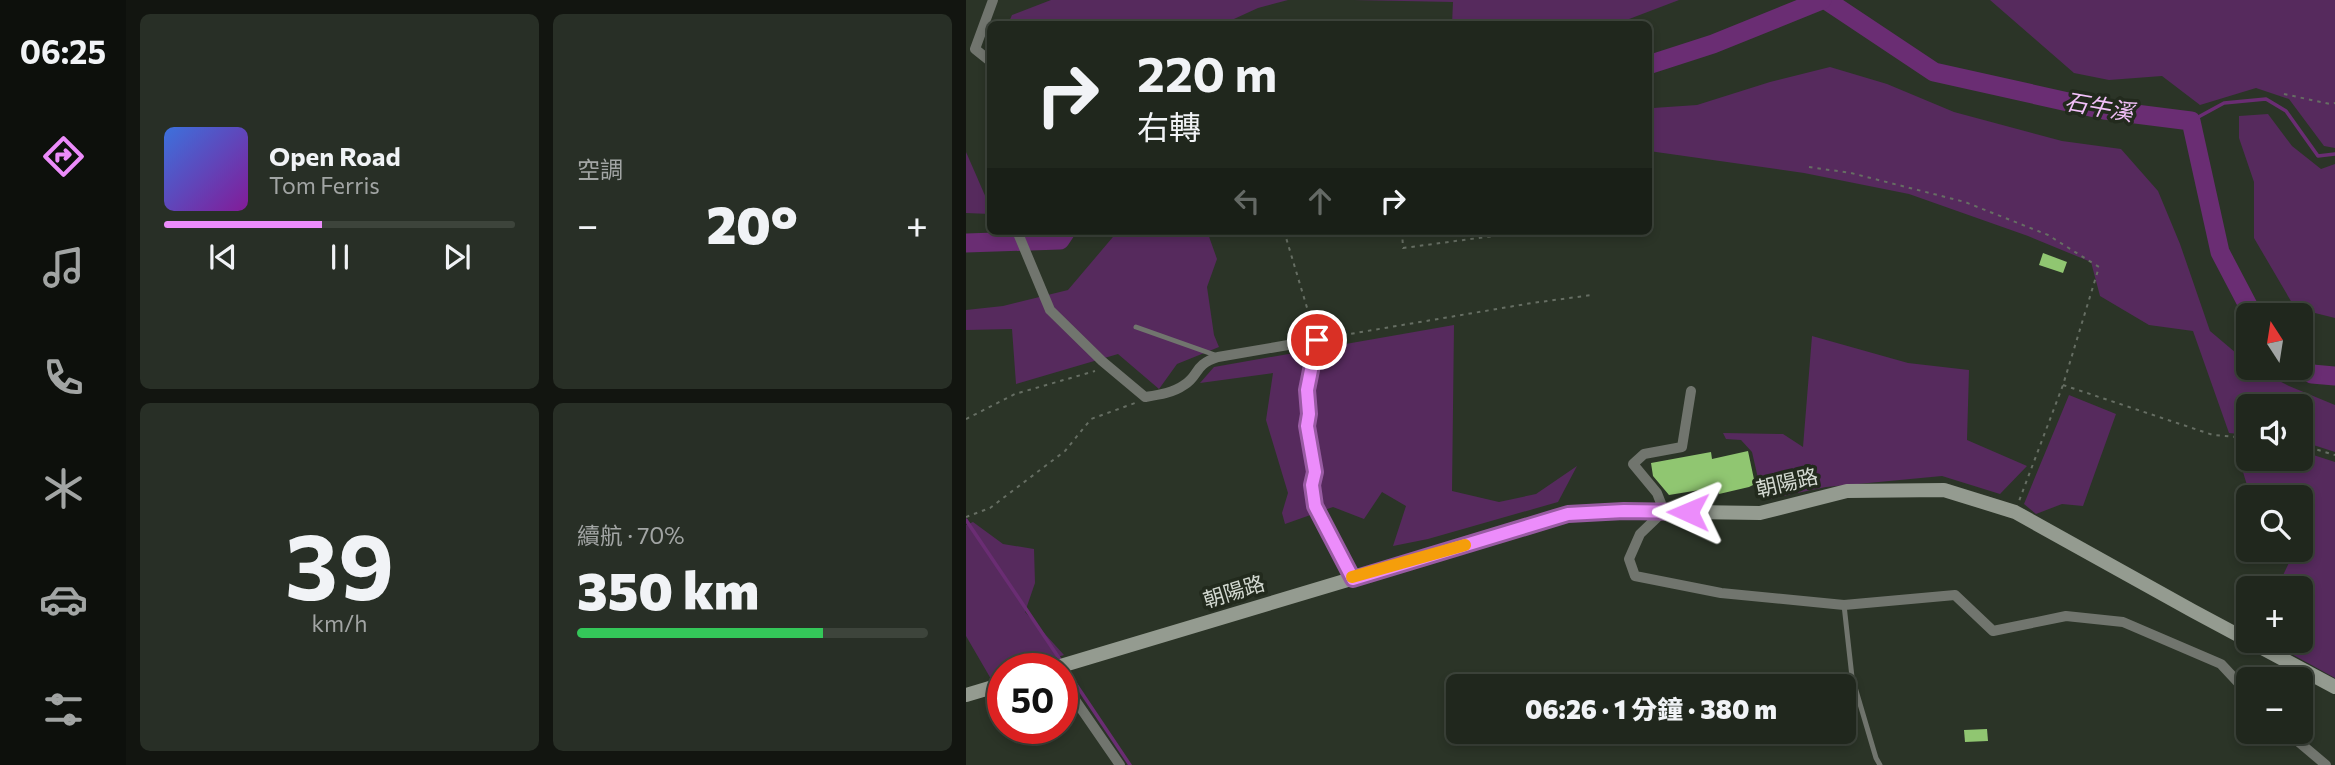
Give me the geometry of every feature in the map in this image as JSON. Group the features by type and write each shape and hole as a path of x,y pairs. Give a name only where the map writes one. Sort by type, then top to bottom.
{"main road":[{"name":"朝陽路","path":"1078,661 1568,514 1664,511 1760,513 1847,491 1944,490 2015,512 2335,687"},
{"path":"966,695 987,689"}],"street":[{"path":"987,59 975,49 993,0"},
{"path":"1019,235 1050,310 1145,397 1185,385 1203,361 1317,340 1307,390 1307,426 1315,472 1312,485 1315,506 1353,579"},
{"path":"1691,391 1682,447 1644,454 1633,464 1657,493 1664,511 1640,534 1629,559 1635,576 1721,593 1843,605 1955,595 1993,631 2066,616 2123,622 2221,664 2236,680"},
{"path":"1078,704 1120,765"},
{"path":"2301,744 2326,765"}],"lane":[{"path":"1136,327 1218,357"},
{"path":"1843,605 1852,677 1880,765"}],"path":[{"path":"2284,93 2335,103"},
{"path":"1809,167 1851,173 1965,202 2048,235 2099,267 2063,385 2015,512"},
{"path":"1285,235 1317,340 1592,295"},
{"path":"1402,235 1403,248 1501,235"},
{"path":"966,419 1014,394 1109,366"},
{"path":"2063,385 2213,435 2236,437"},
{"path":"966,517 990,508 1065,452 1091,419 1131,405 1145,397"},
{"path":"2313,449 2335,455"}],"shaded area":[{"path":"1051,0 1288,0 1258,8 1230,21 1009,21 1012,15"},
{"path":"1353,0 1679,0 1624,21 1452,21 1453,2"},
{"path":"1990,0 2335,0 2335,148 2324,146 2289,99 2256,88 2200,105 2162,76 2109,80 2074,73"},
{"path":"1830,67 1887,84 1954,112 2062,141 2121,149 2158,191 2180,244 2210,331 2236,353 2236,380 2277,380 2308,394 2236,394 2236,434 2229,433 2193,331 2149,325 2100,296 2091,262 2028,236 1909,194 1804,173 1652,151 1652,108 1697,105"},
{"path":"2268,114 2292,146 2321,169 2335,164 2335,318 2314,313 2314,303 2292,303 2254,238 2254,182 2239,138 2239,116"},
{"path":"966,152 987,200 987,214 966,213"},
{"path":"1115,235 1208,235 1217,259 1207,287 1214,335 1219,347 1177,364 1159,389 1118,354 1016,384 1012,329 966,330 966,310 1003,306 1068,290"},
{"path":"1454,325 1452,491 1499,502 1536,494 1577,466 1558,502 1428,539 1393,546 1406,506 1382,492 1364,519 1333,507 1285,524 1282,513 1288,493 1266,420 1273,373 1200,383 1214,367"},
{"path":"1812,336 1908,363 1969,370 1967,440 2027,466 2000,494 1942,476 1826,487 1763,500 1752,452 1741,440 1726,439 1723,433 1783,434 1803,447"},
{"path":"2069,395 2116,414 2083,506 2062,504 2036,514 2024,504"},
{"path":"2313,396 2335,405 2335,452 2313,445"},
{"path":"2313,455 2335,462 2335,678 2290,653 2313,653 2313,576 2283,576 2289,562 2313,562 2313,485 2247,485 2243,471 2313,471"},
{"path":"973,522 1003,544 1034,549 1035,583 1025,612 1062,653 987,653 987,672 966,636 966,525"}],"building":[{"path":"2043,253 2067,262 2063,273 2039,265"},
{"path":"1748,451 1755,484 1749,487 1719,494 1718,487 1669,495 1653,476 1651,463 1711,452 1712,459"},
{"path":"1987,729 1988,741 1965,742 1964,730"}],"waterway":[{"name":"石牛溪","path":"1652,64 1713,44 1822,0"},
{"name":"石牛溪","path":"1826,0 1934,72 2104,110 2191,121 2220,252 2247,303"},
{"path":"2191,121 2224,103 2266,99 2286,111 2318,156 2335,154"},
{"name":"石牛溪","path":"966,243 1060,240 1063,235"},
{"name":"石牛溪","path":"2314,374 2335,376"},
{"path":"966,520 1056,653"},
{"path":"1078,687 1130,765"}],"slow traffic":[{"path":"1352,577 1353,579 1465,545"}],"route":[{"path":"1317,340 1307,390 1307,426 1315,472 1312,485 1315,506 1353,579 1568,514 1688,512"}]}
